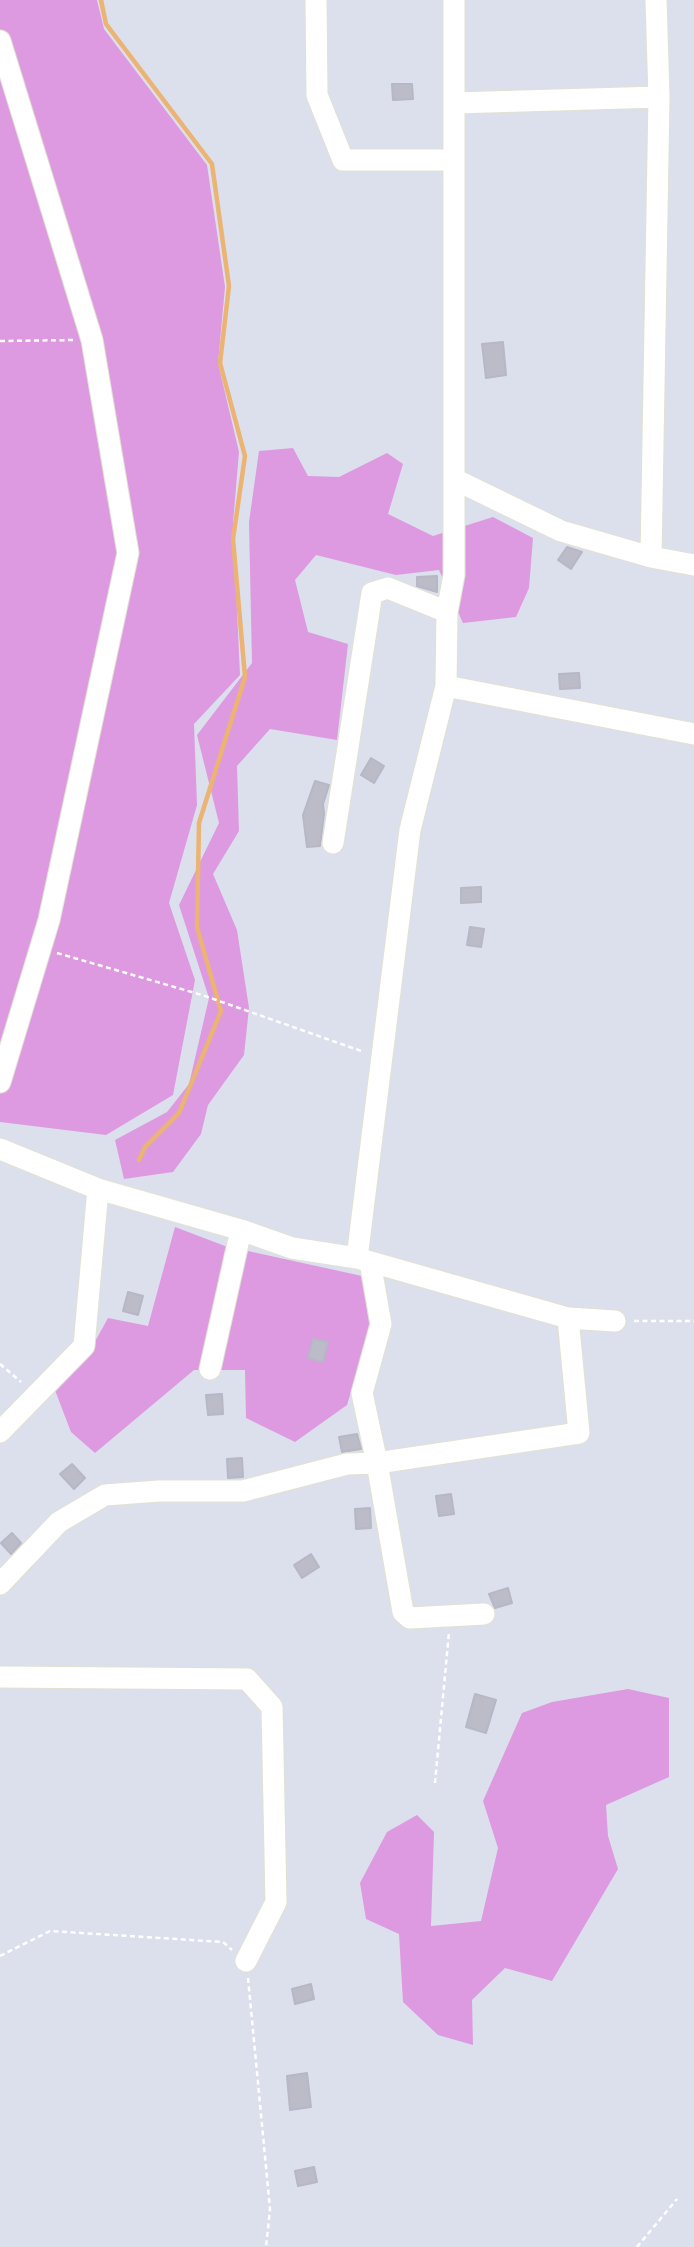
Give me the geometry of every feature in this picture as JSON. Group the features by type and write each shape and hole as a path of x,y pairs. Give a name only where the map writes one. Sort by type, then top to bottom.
{"street":[{"path":"316,0 317,95 343,160 454,160"},
{"path":"454,0 454,575 447,612 446,686 410,830 382,1058 364,1260 381,1324 362,1393 403,1612 410,1618 484,1614"},
{"path":"651,556 659,97 656,0"},
{"path":"0,41 92,340 128,554 49,920 0,1082"},
{"path":"454,103 659,97"},
{"path":"454,479 561,531 694,565"},
{"path":"333,843 372,593 388,588 447,612"},
{"path":"446,686 694,734"},
{"path":"0,1149 98,1189 241,1230 292,1248 364,1260 568,1318 615,1321"},
{"path":"0,1432 84,1346 98,1189"},
{"path":"211,1369 241,1230"},
{"path":"0,1584 59,1522 105,1495 159,1491 243,1491 347,1464 377,1463 579,1433 568,1318"},
{"path":"0,1677 247,1679 272,1707 276,1902 246,1961"}],"path":[{"path":"0,341 92,340"},
{"path":"40,948 202,995 382,1058"},
{"path":"615,1321 694,1321"},
{"path":"0,1364 36,1395"},
{"path":"435,1783 450,1616"},
{"path":"0,1956 50,1931 223,1942 246,1961 270,2209 266,2247"},
{"path":"637,2247 677,2199"}],"shaded area":[{"path":"0,0 97,0 104,29 207,165 225,287 218,363 239,452 233,523 240,675 194,724 197,805 169,903 195,980 173,1095 106,1135 0,1122"},
{"path":"293,448 308,476 339,477 387,453 403,464 388,514 433,536 493,517 533,538 529,588 516,617 463,623 439,570 396,575 316,555 295,580 308,632 348,644 337,740 270,729 237,766 239,831 213,874 237,930 249,1008 244,1055 208,1105 201,1134 173,1172 124,1179 115,1140 167,1112 189,1084 209,998 179,905 219,823 197,735 252,663 249,522 259,451"},
{"path":"175,1227 225,1246 362,1276 370,1329 347,1405 295,1442 246,1418 245,1370 194,1370 95,1453 71,1432 53,1385 97,1338 108,1318 148,1326"},
{"path":"628,1689 669,1698 669,1777 606,1805 608,1836 618,1869 552,1981 505,1968 472,2000 473,2045 438,2035 403,2002 399,1934 366,1919 360,1883 387,1832 417,1815 434,1832 431,1926 481,1921 498,1848 483,1801 522,1713 552,1702"}],"building":[{"path":"392,84 412,84 413,99 393,100"},
{"path":"503,342 506,375 486,378 482,344"},
{"path":"567,547 582,552 571,569 558,560"},
{"path":"437,576 437,592 417,586 417,577"},
{"path":"579,673 580,688 560,689 559,674"},
{"path":"371,758 384,766 374,783 361,775"},
{"path":"315,781 329,785 323,804 320,846 307,847 303,815"},
{"path":"481,887 481,902 461,903 461,888"},
{"path":"470,927 484,929 481,947 467,945"},
{"path":"128,1292 143,1296 138,1315 123,1311"},
{"path":"313,1339 328,1342 323,1362 308,1358"},
{"path":"222,1394 223,1414 208,1415 206,1395"},
{"path":"357,1434 361,1449 342,1452 339,1437"},
{"path":"242,1458 243,1477 228,1478 227,1459"},
{"path":"72,1464 85,1478 74,1489 60,1474"},
{"path":"451,1494 454,1514 439,1516 436,1496"},
{"path":"370,1508 371,1528 356,1529 355,1509"},
{"path":"12,1533 21,1543 11,1554 1,1543"},
{"path":"311,1554 319,1567 302,1578 294,1565"},
{"path":"508,1588 512,1603 495,1608 489,1594"},
{"path":"475,1694 496,1700 486,1733 466,1727"},
{"path":"311,1984 314,1999 295,2004 292,1989"},
{"path":"307,2073 311,2107 290,2110 287,2076"},
{"path":"314,2167 317,2182 298,2186 295,2171"}],"waterway":[{"path":"101,0 106,24 212,164 229,286 220,363 245,456 233,539 245,677 199,823 197,927 221,1011 179,1113 145,1147 139,1160"}]}
